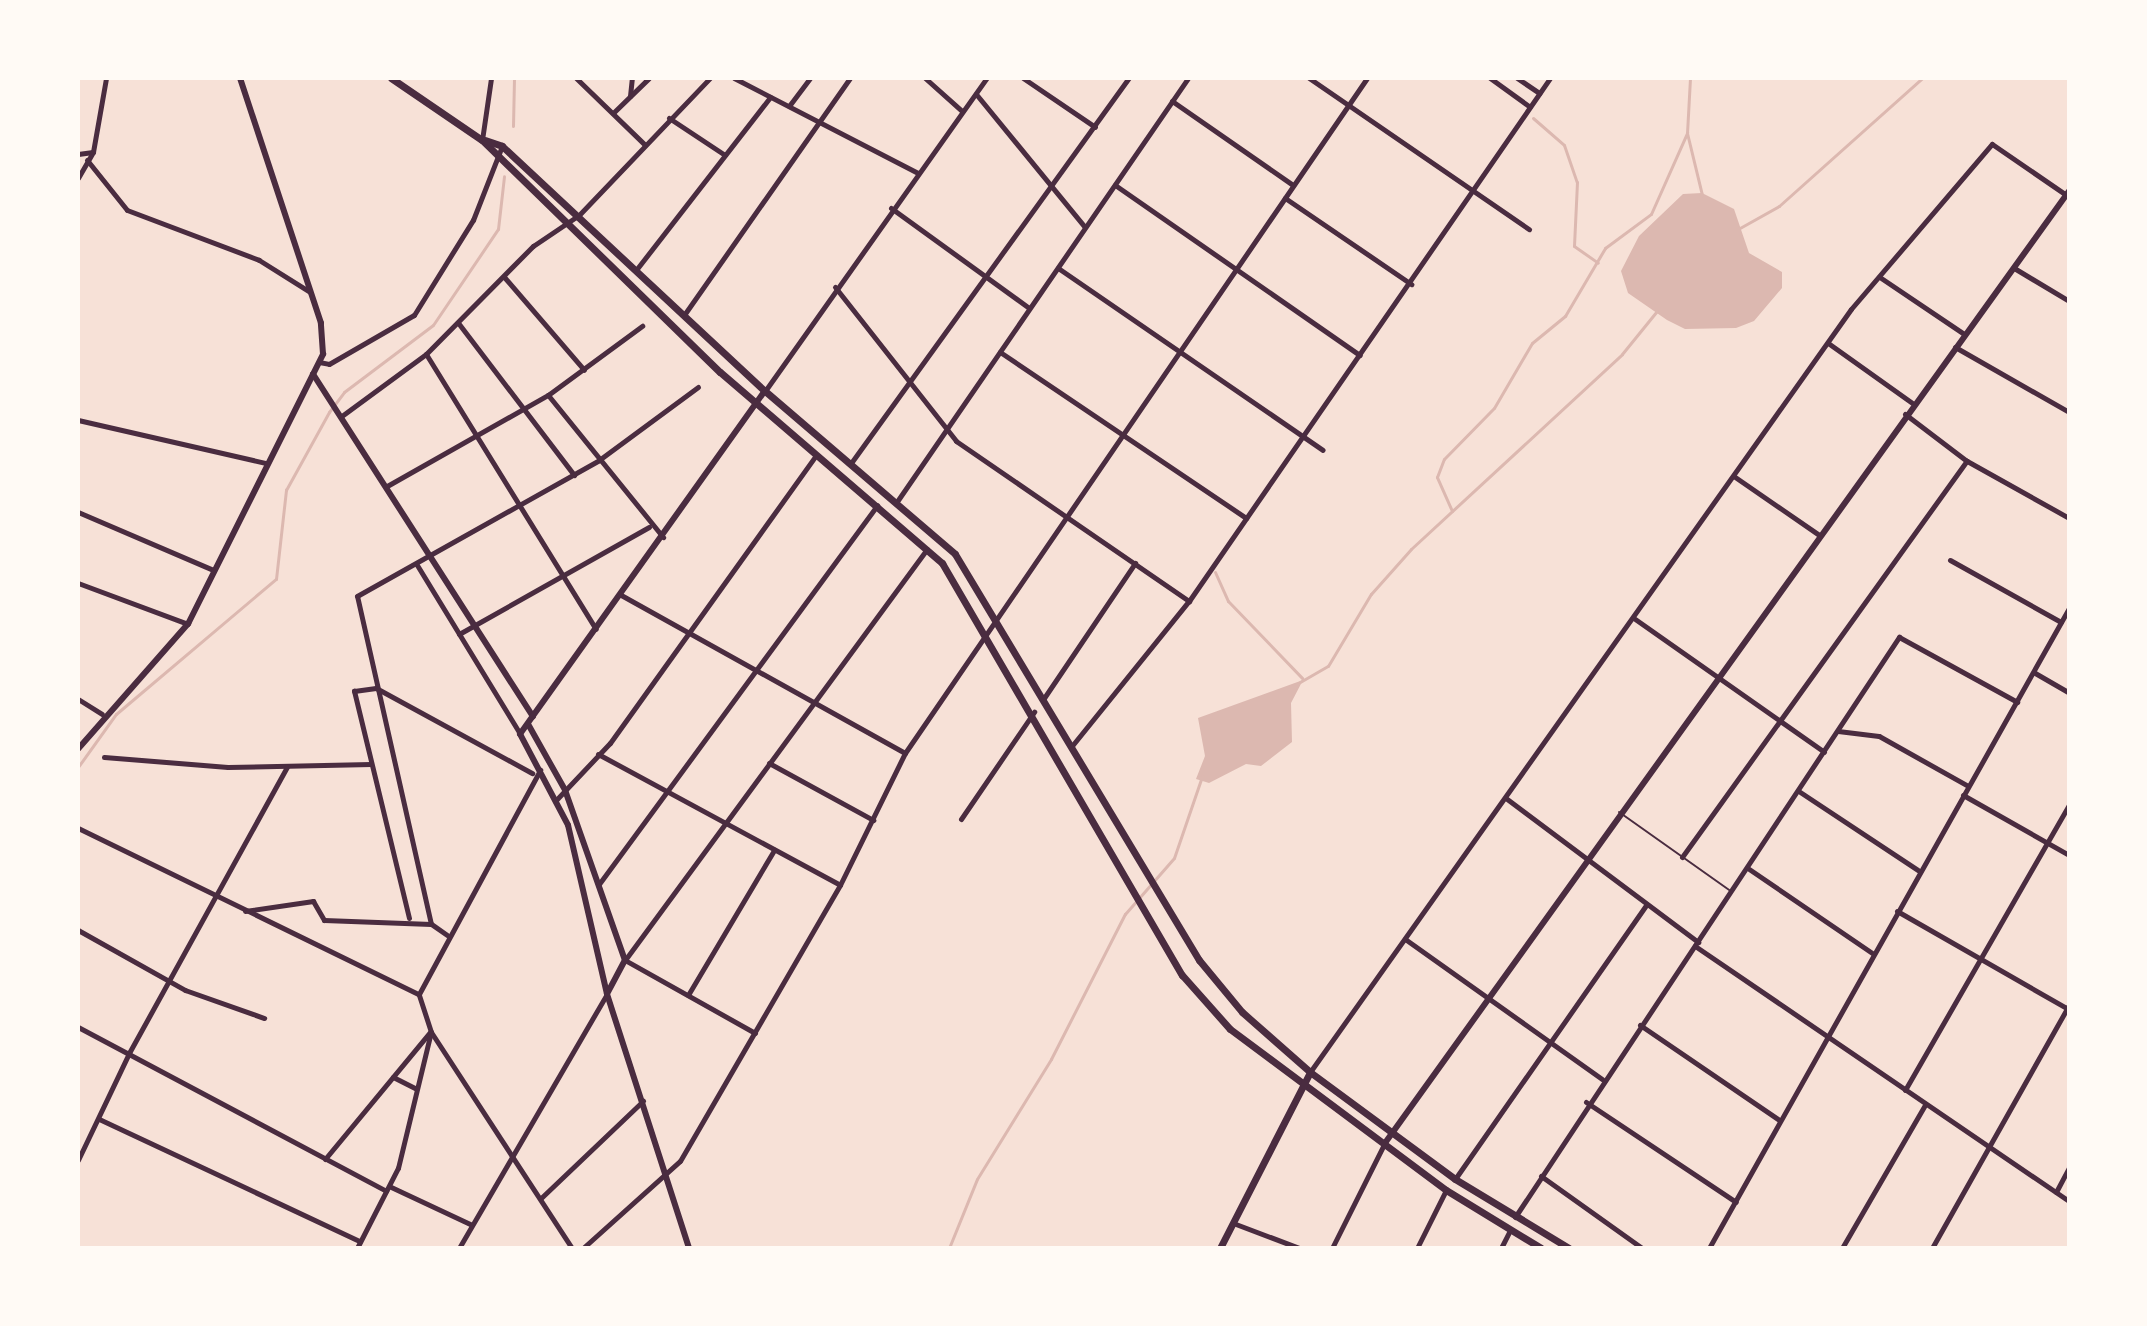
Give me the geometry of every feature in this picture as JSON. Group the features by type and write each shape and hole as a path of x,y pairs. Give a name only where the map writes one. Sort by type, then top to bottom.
{"main road":[{"path":"396,79 482,140 561,223 757,404 927,549 986,632 1132,889 1205,1003 1300,1086 1385,1143 1446,1190 1509,1232 1541,1248"},
{"path":"482,140 502,146 765,391 898,500 955,554 1044,698 1142,870 1222,989 1310,1072 1455,1179 1514,1219 1569,1248"},
{"path":"1220,1248 1300,1086 1310,1072"}],"street":[{"path":"78,178 93,152 106,78"},
{"path":"78,749 102,714 188,624 211,569 319,362 324,340 240,78"},
{"path":"482,140 491,78"},
{"path":"576,78 644,144"},
{"path":"630,96 632,78"},
{"path":"613,113 649,78"},
{"path":"343,415 426,354 561,223 579,215 710,78"},
{"path":"734,78 918,173"},
{"path":"789,106 810,78"},
{"path":"684,315 850,78"},
{"path":"925,78 962,111"},
{"path":"520,734 663,538 835,287 987,78"},
{"path":"1023,78 1095,127"},
{"path":"851,463 1129,78"},
{"path":"898,500 1188,78"},
{"path":"1309,78 1529,229"},
{"path":"583,1248 668,1177 840,885 905,753 1367,78"},
{"path":"1490,78 1530,107"},
{"path":"1517,78 1539,93"},
{"path":"1071,748 1189,601 1411,284 1550,78"},
{"path":"976,94 1084,226"},
{"path":"636,270 770,97"},
{"path":"1172,101 1293,185"},
{"path":"669,118 725,155"},
{"path":"1310,1072 1635,619 1828,343 1992,144 2068,194 1912,403 1392,1132 1332,1248"},
{"path":"319,362 329,364 414,315 473,220 502,146"},
{"path":"78,154 93,152"},
{"path":"87,160 127,210 259,260 310,292"},
{"path":"1115,185 1360,355"},
{"path":"1285,198 1411,284"},
{"path":"891,208 1029,308"},
{"path":"1058,268 1323,450"},
{"path":"2014,268 2069,301"},
{"path":"505,278 584,370"},
{"path":"1881,278 1964,334"},
{"path":"835,287 947,428 1189,601"},
{"path":"459,324 574,475"},
{"path":"387,486 548,395 642,326"},
{"path":"1828,343 1912,403"},
{"path":"1954,346 2069,412"},
{"path":"1000,352 1246,518"},
{"path":"426,354 596,629"},
{"path":"313,374 336,403 530,720 565,790 625,960 755,1033"},
{"path":"431,924 357,596 599,460 698,387"},
{"path":"548,395 649,527 663,538"},
{"path":"1905,414 1967,461 2069,518"},
{"path":"78,420 266,463"},
{"path":"557,799 598,754 690,635 816,455"},
{"path":"1682,857 1967,461"},
{"path":"1735,477 1819,535"},
{"path":"599,884 877,505"},
{"path":"78,512 211,569"},
{"path":"459,634 649,527"},
{"path":"459,1248 625,960 927,549"},
{"path":"1950,560 2061,622"},
{"path":"1044,698 1135,563"},
{"path":"417,565 557,799 607,994 689,1248"},
{"path":"78,583 188,624"},
{"path":"621,595 905,753"},
{"path":"1709,1248 1824,1036 2035,673 2069,608"},
{"path":"1635,619 1824,752"},
{"path":"1514,1219 1586,1102 1749,869 1899,637 2017,702"},
{"path":"2035,673 2069,693"},
{"path":"409,918 354,691 376,688 532,773"},
{"path":"78,699 102,714"},
{"path":"961,819 1034,712"},
{"path":"1838,731 1879,736 1968,786"},
{"path":"598,754 840,885"},
{"path":"104,757 287,767 371,764"},
{"path":"769,763 873,820"},
{"path":"78,1160 129,1053 287,767"},
{"path":"540,770 532,773 419,994 431,1032 572,1248"},
{"path":"1800,792 1918,870"},
{"path":"1963,795 2069,855"},
{"path":"1507,799 1587,856 1696,944 1824,1036 2069,1201"},
{"path":"1905,1090 2069,805"},
{"path":"78,828 214,898 419,994"},
{"path":"688,995 774,850"},
{"path":"1749,869 1872,953"},
{"path":"244,912 313,901 324,920 409,918 431,924 447,935"},
{"path":"1455,1179 1647,904"},
{"path":"1897,911 2068,1007 1932,1248"},
{"path":"78,930 170,979 264,1018"},
{"path":"1405,939 1602,1079"},
{"path":"1640,1025 1778,1119"},
{"path":"78,1027 325,1159 472,1225"},
{"path":"325,1159 431,1032"},
{"path":"357,1248 388,1189 431,1032"},
{"path":"393,1077 415,1088"},
{"path":"541,1198 643,1101"},
{"path":"1586,1102 1736,1202"},
{"path":"1842,1248 1925,1105"},
{"path":"99,1119 360,1241"},
{"path":"2056,1192 2069,1168"},
{"path":"1541,1176 1642,1248"},
{"path":"1417,1248 1446,1190"},
{"path":"1232,1223 1299,1248"},
{"path":"1501,1248 1509,1232"}],"lane":[{"path":"1619,812 1732,893"}],"shaded area":[{"path":"1702,193 1734,209 1749,253 1782,272 1782,288 1754,321 1736,328 1685,329 1628,293 1621,271 1639,236 1683,194"},
{"path":"1303,680 1291,703 1292,742 1261,766 1246,764 1209,783 1196,779 1205,756 1198,718"}],"waterway":[{"path":"513,126 514,78"},
{"path":"1690,78 1687,133 1702,195"},
{"path":"1738,229 1779,206 1922,78"},
{"path":"1533,118 1564,145 1577,182 1574,246 1598,263"},
{"path":"1452,511 1437,477 1444,459 1494,408 1532,343 1565,316 1605,248 1651,214 1687,133"},
{"path":"78,767 116,714 276,579 286,490 329,412 344,392 433,325 498,229 504,176"},
{"path":"1300,682 1328,666 1371,594 1411,549 1622,354 1657,311"},
{"path":"1215,572 1228,601 1302,678"},
{"path":"949,1248 977,1179 1051,1059 1125,914 1174,858 1202,776"}]}
